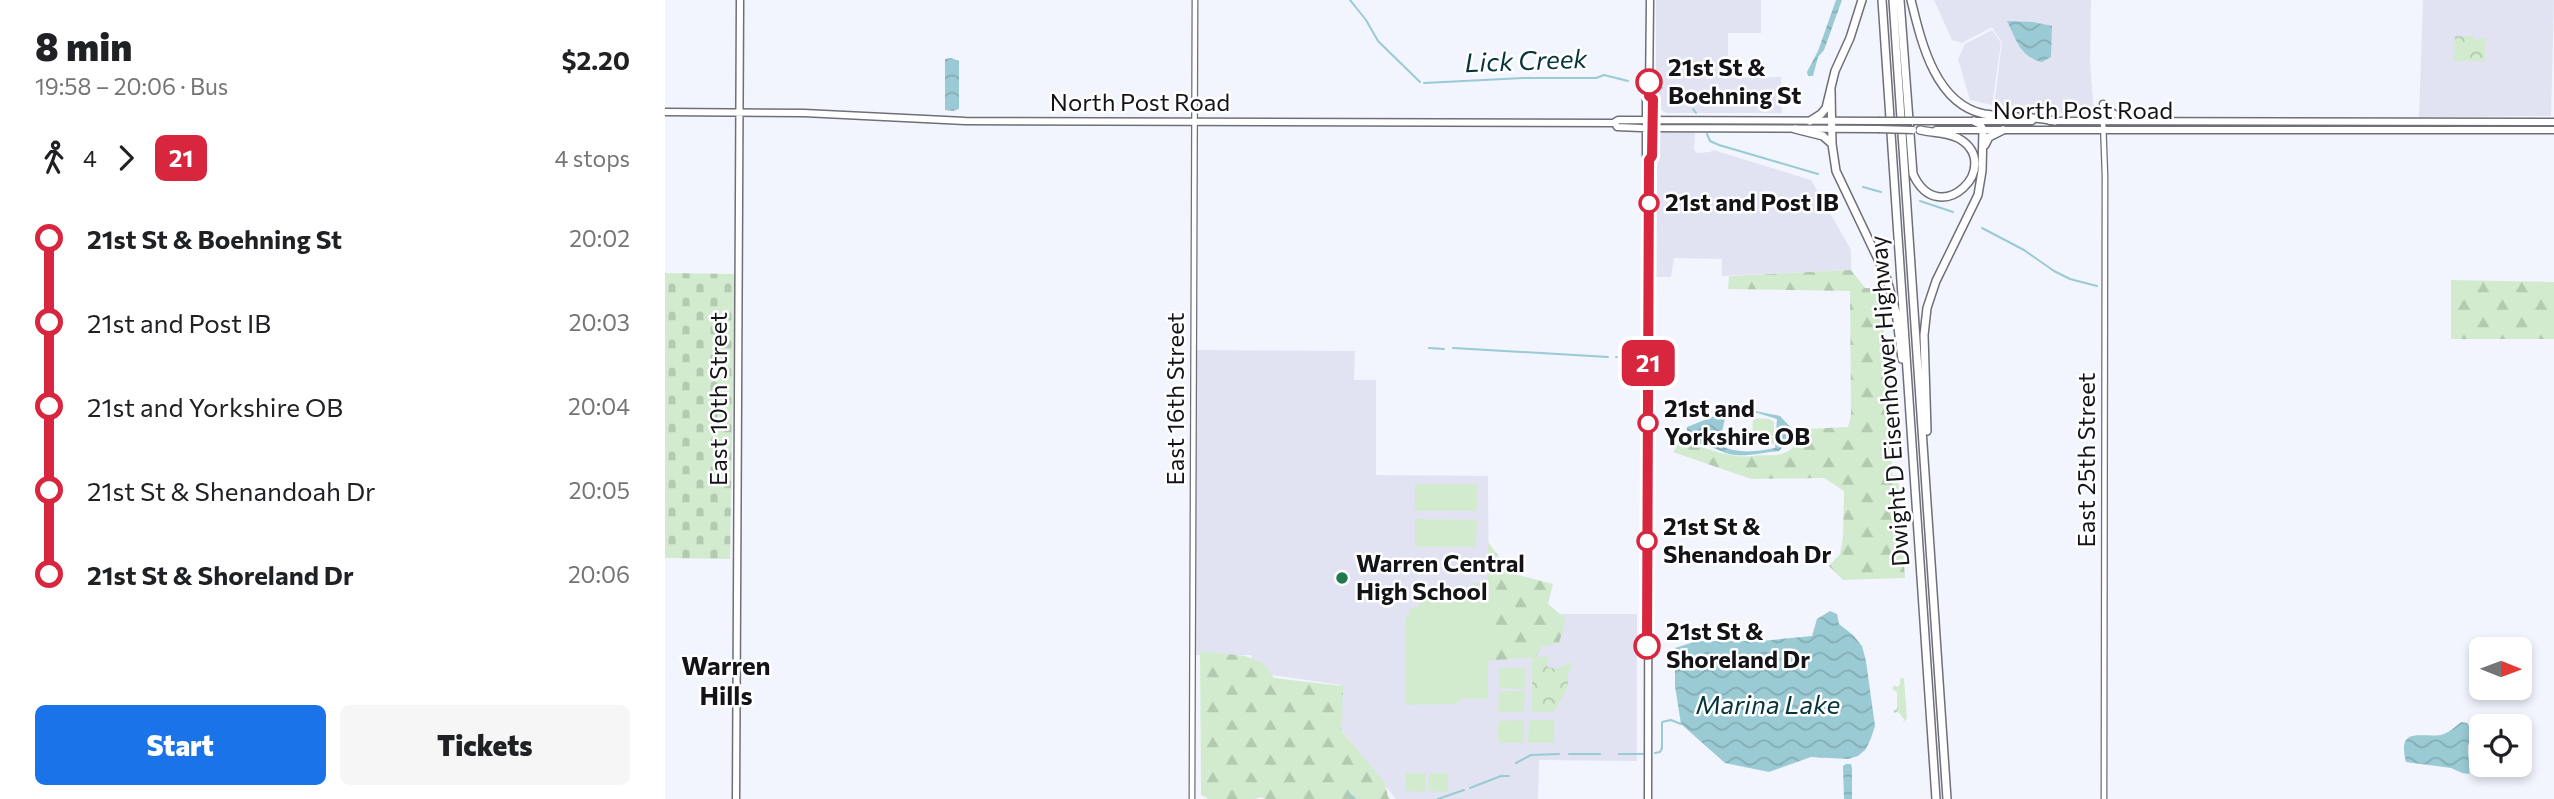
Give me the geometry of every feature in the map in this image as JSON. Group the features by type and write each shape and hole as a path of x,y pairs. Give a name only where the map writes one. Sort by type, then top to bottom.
{"highway":[{"path":"1810,121 1825,111 1838,64 1856,23 1862,0"},
{"name":"Dwight D Eisenhower Highway","path":"1882,0 1937,799"},
{"name":"Dwight D Eisenhower Highway","path":"1893,0 1947,799"},
{"path":"1900,0 1913,174 1919,187 1932,195 1947,197 1969,184 1974,171 1974,160 1969,149 1955,137 1916,130"},
{"path":"1911,0 1933,71 1951,96 1965,106 1983,113 2056,121"},
{"path":"1831,90 1832,144 1840,182 1877,252 1892,295 1899,331 1915,494"},
{"path":"1930,529 1925,321 1934,284 1977,198 1981,181 1983,130 1980,124 1973,121"},
{"path":"1795,129 1823,136 1832,144"},
{"path":"1982,156 1989,137 2003,130"}],"main road":[{"name":"East 10th Street","path":"736,799 740,0"},
{"path":"1649,799 1649,160 1646,156 1649,120 1646,98 1649,96 1650,0"},
{"path":"2103,103 2112,113 2126,121"},
{"name":"North Post Road","path":"665,112 739,112 965,121 1615,123 1618,120 1688,119 1810,121 1878,129 1916,130 2554,130"},
{"path":"1688,119 1690,128"},
{"name":"North Post Road","path":"1615,123 1617,127 1795,129 1878,121 2554,122"}],"street":[{"name":"East 16th Street","path":"1192,799 1195,0"},
{"name":"East 25th Street","path":"2103,121 2104,799"}],"shaded area":[{"path":"1656,0 1761,0 1761,33 1728,33 1728,70 1719,70 1719,78 1781,77 1782,113 1666,113 1656,106"},
{"path":"1934,0 2091,0 2090,62 2094,116 1994,106 2002,43 1992,27 1962,43 1952,40"},
{"path":"2423,0 2554,0 2551,116 2419,117"},
{"path":"1992,30 2001,43 1992,105 1970,100 1958,59 1965,44"},
{"path":"1655,131 1695,132 1694,150 1697,153 1713,150 1811,180 1851,250 1851,270 1722,276 1722,259 1674,258 1671,277 1653,277"},
{"name":"Warren Central High School","path":"1196,350 1355,351 1354,380 1376,380 1376,475 1488,476 1489,614 1637,614 1637,761 1539,760 1538,799 1396,799 1341,729 1341,685 1252,672 1251,655 1195,655"}],"green space":[{"path":"2455,36 2474,36 2474,40 2485,38 2485,61 2454,61"},
{"path":"1851,270 1865,288 1871,288 1879,294 1891,391 1892,475 1898,475 1905,578 1843,580 1829,566 1840,554 1844,491 1824,478 1751,479 1673,452 1679,443 1733,456 1776,455 1790,450 1807,429 1848,427 1851,416 1850,291 1728,289 1729,276"},
{"path":"665,273 735,274 730,559 665,558"},
{"path":"2451,280 2554,282 2554,339 2451,339"},
{"path":"1753,418 1774,422 1774,444 1752,444"},
{"path":"1415,484 1477,484 1477,511 1415,511"},
{"path":"1415,519 1477,520 1476,547 1415,547"},
{"path":"1488,542 1511,573 1553,584 1548,604 1566,619 1559,643 1541,647 1536,657 1488,661"},
{"path":"1473,583 1488,583 1488,699 1461,699 1456,704 1405,705 1406,616 1410,616 1409,608 1419,607 1419,587 1472,588"},
{"path":"1200,651 1245,656 1263,663 1274,678 1343,686 1342,731 1385,783 1390,799 1209,799 1201,795"},
{"path":"1532,657 1550,657 1548,667 1556,669 1571,662 1573,664 1568,674 1568,687 1554,712 1532,712"},
{"path":"1499,668 1525,668 1525,689 1499,688"},
{"path":"1900,678 1904,678 1907,718 1903,723 1904,719 1898,712 1893,711 1897,709 1897,692 1892,689 1894,685 1897,687 1900,684"},
{"path":"1499,691 1525,691 1524,712 1498,712"},
{"path":"1524,720 1524,743 1498,743 1498,721"},
{"path":"1529,720 1554,720 1554,743 1528,743"},
{"path":"1406,773 1426,773 1426,792 1406,791"},
{"path":"1429,773 1448,773 1448,792 1428,791"}],"water":[{"path":"1836,0 1842,0 1824,50 1818,57 1813,76 1808,76 1807,72 1818,51"},
{"path":"2007,21 2052,26 2051,57 2042,62 2024,52"},
{"path":"945,59 959,61 959,109 953,111 945,110"},
{"path":"1745,409 1780,416 1796,433 1779,451 1747,455 1729,454 1690,439 1687,427 1727,411","holes":["1751,411 1777,419 1775,448 1747,451 1719,445 1725,418 1732,412"]},
{"name":"Marina Lake","path":"1830,611 1837,614 1839,624 1862,646 1866,661 1875,726 1866,749 1858,756 1848,759 1811,757 1769,772 1725,763 1681,724 1675,686 1675,648 1697,641 1761,641 1812,636 1817,619"},
{"path":"2461,722 2469,726 2469,774 2451,768 2406,762 2404,751 2408,738 2441,735"},
{"path":"1851,764 1852,768 1852,799 1844,799 1843,766"}],"waterway":[{"name":"Lick Creek","path":"1350,0 1378,41 1420,82"},
{"name":"Lick Creek","path":"1424,83 1523,78 1596,78 1604,75 1628,81"},
{"name":"Lick Creek","path":"1657,86 1662,88"},
{"name":"Lick Creek","path":"1693,109 1696,113"},
{"name":"Lick Creek","path":"1707,134 1710,141 1719,145 1818,174"},
{"name":"Lick Creek","path":"1863,187 1881,192"},
{"name":"Lick Creek","path":"1920,201 1953,212"},
{"name":"Lick Creek","path":"1982,228 2024,250 2054,271 2070,279 2097,286"},
{"path":"1429,348 1444,349"},
{"path":"1453,348 1608,357"},
{"path":"1616,357 1642,358"},
{"path":"1655,753 1662,748 1662,722 1671,720 1681,724"},
{"path":"1516,763 1531,755 1559,754"},
{"path":"1569,754 1600,754"},
{"path":"1619,754 1643,754"},
{"path":"1470,788 1501,776 1509,776"},
{"path":"1438,799 1464,790"},
{"path":"1348,793 1355,799"}],"bus line":[{"name":"21","path":"1647,646 1649,160 1652,156 1653,99 1649,96 1649,82"}],"place":[{"name":"21st St & Boehning St","path":"1649,82"},
{"name":"21st and Post IB","path":"1649,203"},
{"name":"21st and Yorkshire OB","path":"1648,423"},
{"name":"21st St & Shenandoah Dr","path":"1647,541"},
{"name":"Warren Central High School","path":"1342,578"},
{"name":"21st St & Shoreland Dr","path":"1647,646"}],"district":[{"name":"Warren Hills","path":"726,681"}]}
